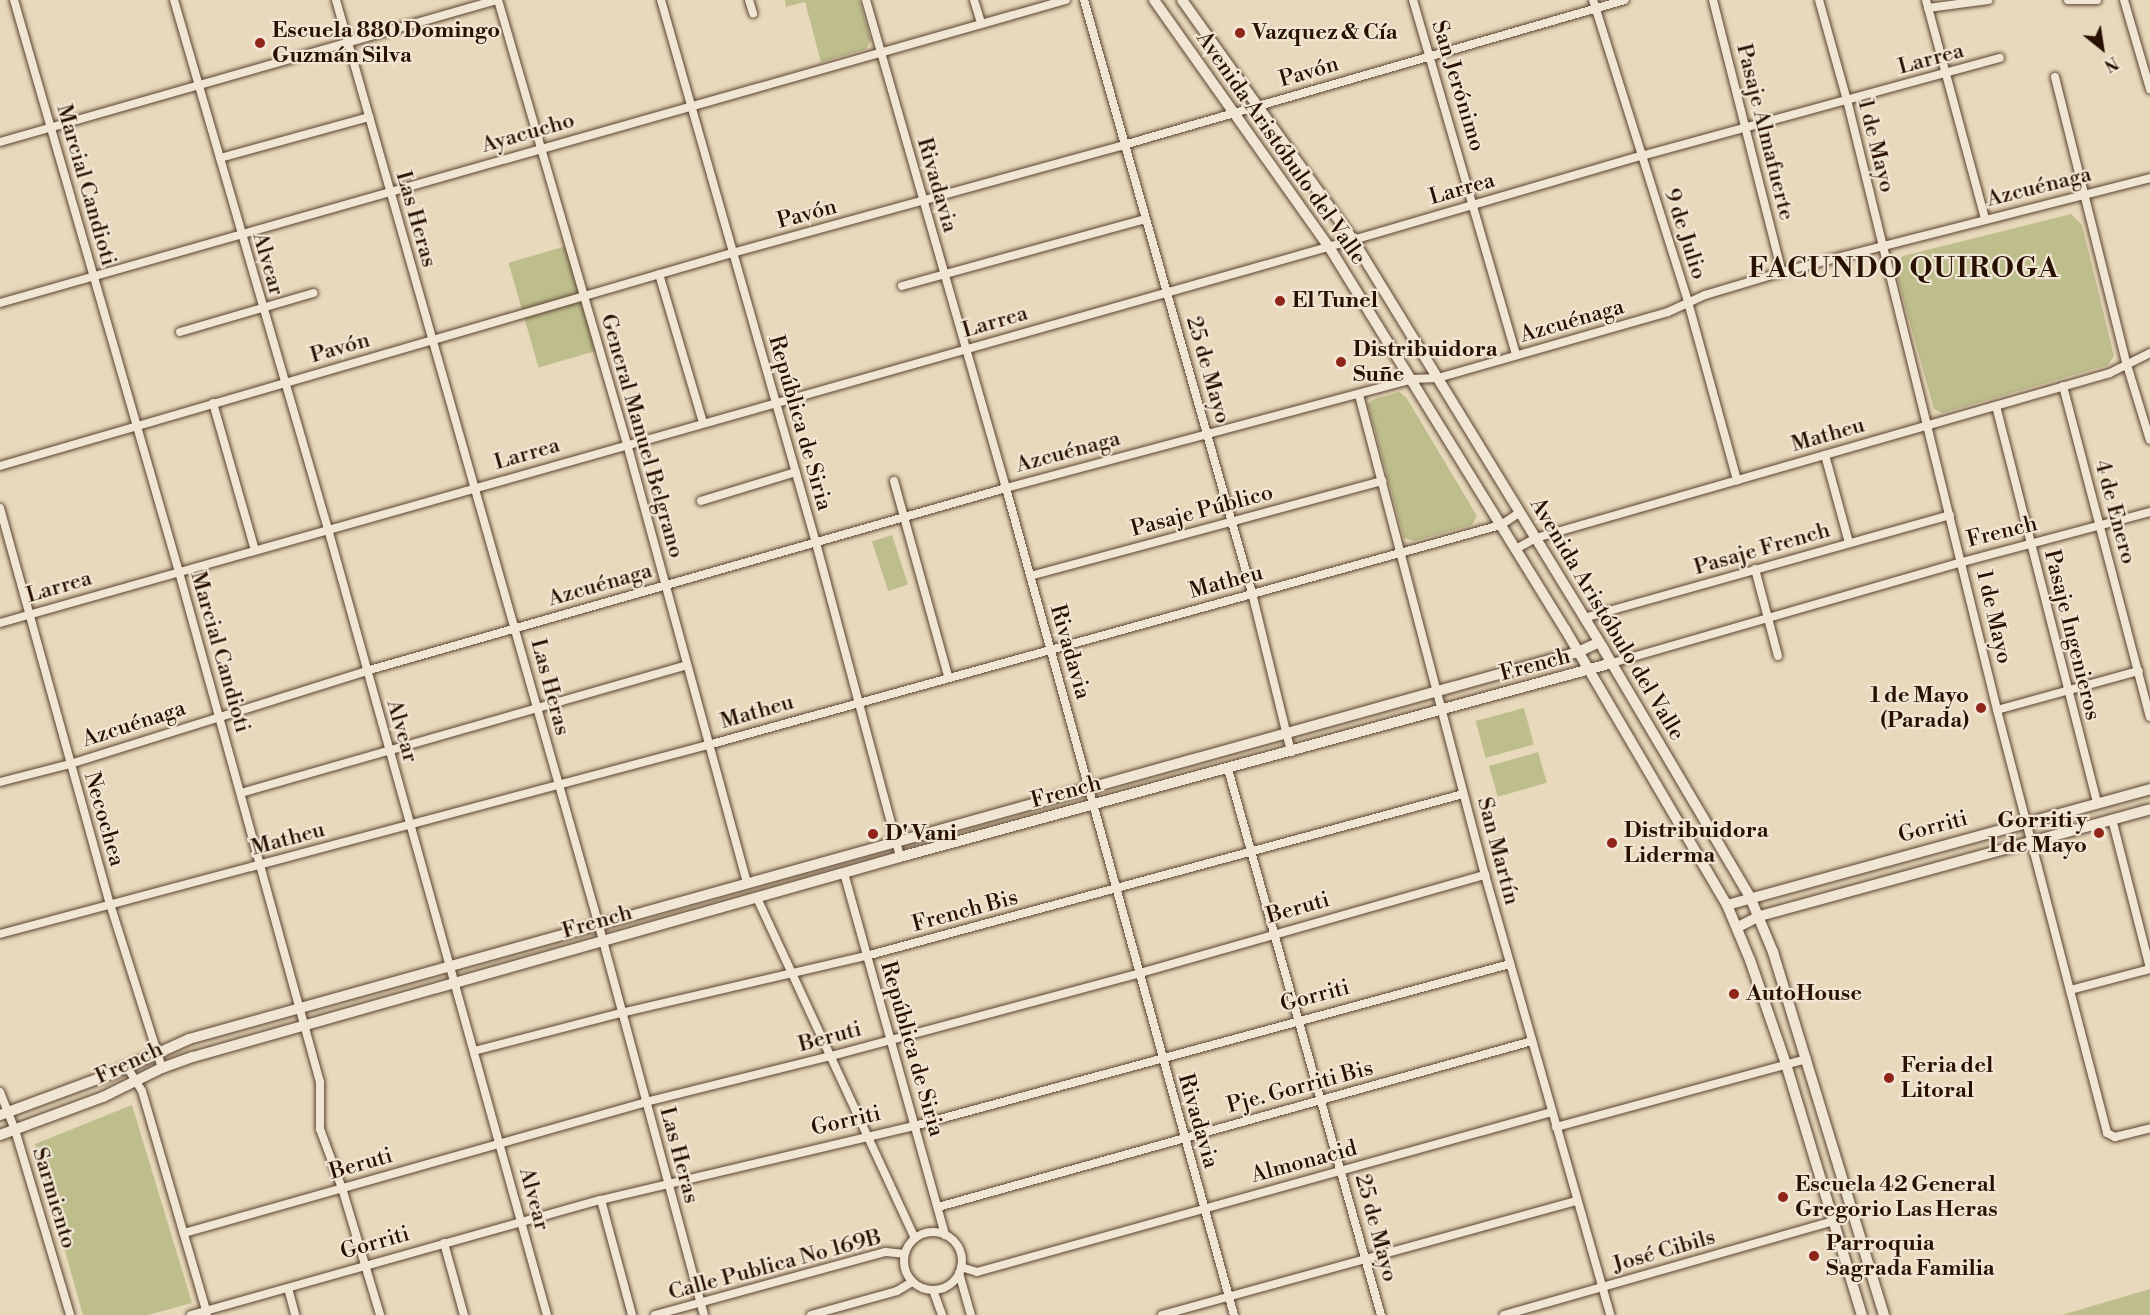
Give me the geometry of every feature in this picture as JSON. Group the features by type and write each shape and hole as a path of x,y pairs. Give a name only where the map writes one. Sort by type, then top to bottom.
{"main road":[{"name":"Avenida Aristóbulo del Valle","path":"1154,0 1329,247 1516,549 1727,905 1738,927 1786,1064 1862,1315"},
{"name":"Avenida Aristóbulo del Valle","path":"1182,0 1353,240 1612,663 1750,897 1760,916 1807,1059 1884,1315"},
{"name":"French","path":"4,1114 127,1067 155,1052 189,1039 1437,692 1578,652 1599,642"},
{"name":"French","path":"0,1135 104,1097 162,1068 303,1025 900,857 1612,663"},
{"name":"Gorriti","path":"1727,905 2150,789"},
{"name":"Gorriti","path":"1738,927 1760,916 2150,809"}],"street":[{"name":"Marcial Candioti","path":"14,0 261,865 298,1009 322,1091 320,1129 342,1188 380,1315"},
{"name":"Alvear","path":"174,0 328,529 547,1315"},
{"name":"Las Heras","path":"336,0 599,926 704,1315"},
{"path":"0,142 497,0"},
{"name":"General Manuel Belgrano","path":"497,0 543,148 627,444 747,884"},
{"name":"República de Siria","path":"661,0 816,543 900,857"},
{"path":"749,0 753,13"},
{"name":"Rivadavia","path":"866,0 1095,804 1162,1059 1234,1315"},
{"path":"974,0 981,23"},
{"name":"Ayacucho","path":"0,303 1066,0"},
{"name":"25 de Mayo","path":"1084,0 1208,433 1252,593 1291,752"},
{"name":"San Jerónimo","path":"1413,0 1516,355"},
{"name":"Pavón","path":"0,466 732,253 923,202 1430,56 1594,4 1625,0"},
{"name":"Pasaje Almafuerte","path":"1713,0 1782,272"},
{"name":"1 de Mayo","path":"1819,0 1847,100 1881,246 1962,562 1997,710 2107,1133 2110,1137 2150,1128"},
{"name":"Larrea","path":"1927,4 1988,0"},
{"path":"2068,0 2097,0"},
{"path":"2124,0 2150,89"},
{"name":"9 de Julio","path":"1594,4 1688,302 1737,480"},
{"path":"1927,4 1985,219"},
{"name":"Larrea","path":"0,623 474,487 1329,247 1641,156 2000,58"},
{"path":"2055,77 2127,365 2147,415 2150,440"},
{"path":"219,158 369,117"},
{"name":"Azcuénaga","path":"0,782 70,764 219,715 366,671 1006,488 1412,380 1438,378 1668,312 1688,302 1782,272 2150,178"},
{"path":"902,286 1146,219"},
{"path":"659,274 703,423"},
{"path":"180,332 313,293"},
{"name":"Matheu","path":"1516,549 1536,538 2064,386 2127,365 2150,353"},
{"name":"4 de Enero","path":"2064,386 2150,717"},
{"name":"San Martín","path":"1359,394 1485,875 1610,1315"},
{"path":"213,403 255,550"},
{"name":"Pasaje Ingenieros","path":"1996,406 2097,803"},
{"path":"1825,455 1850,543"},
{"path":"701,501 796,472"},
{"path":"894,481 948,676"},
{"name":"Pasaje Público","path":"1030,576 1382,481"},
{"name":"Necochea","path":"0,508 110,904 155,1052 162,1068"},
{"name":"Matheu","path":"0,934 558,786 948,676 1501,525 1520,512"},
{"name":"French","path":"1612,663 1962,562 2150,512"},
{"name":"Pasaje French","path":"1584,618 1950,516"},
{"path":"1755,569 1778,656"},
{"path":"241,793 687,665"},
{"path":"1997,710 2139,671"},
{"name":"25 de Mayo","path":"1228,769 1319,1101 1342,1171 1381,1315"},
{"name":"French Bis","path":"474,1051 621,1013 866,956 1463,794"},
{"path":"2070,990 2150,969 2112,819"},
{"name":"República de Siria","path":"844,873 945,1235"},
{"name":"Beruti","path":"184,1233 646,1102 831,1056 1140,973 1485,875"},
{"path":"757,898 915,1238"},
{"name":"Gorriti","path":"191,1315 207,1313 444,1243 668,1182 915,1126 1510,964"},
{"name":"Pje. Gorriti Bis","path":"938,1207 1532,1041"},
{"path":"1556,1127 1807,1059"},
{"path":"127,1067 142,1091 207,1313"},
{"name":"Sarmiento","path":"0,1092 4,1114 15,1130 70,1315"},
{"name":"Almonacid","path":"960,1270 977,1272 1552,1112"},
{"path":"601,1200 632,1315"},
{"path":"1162,1315 1577,1201"},
{"name":"José Cibils","path":"1504,1315 1833,1221"},
{"path":"960,1270 949,1285 933,1290 925,1289 912,1282 903,1264 904,1254 915,1238 930,1232 945,1235 959,1248 960,1270 971,1315"},
{"path":"444,1243 465,1315"},
{"name":"Calle Publica No 169B","path":"655,1315 886,1252 904,1254"},
{"path":"811,1315 897,1291 912,1282"},
{"path":"288,1288 295,1315"},
{"path":"933,1290 942,1315"}],"shaded area":[{"path":"785,0 859,0 871,40 866,49 821,62 805,2 786,7"},
{"path":"2071,214 2082,225 2114,356 2108,365 1942,413 1934,409 1894,266 1903,256"},
{"path":"570,245 600,350 539,367 508,263"},
{"path":"1399,392 1406,397 1477,516 1472,525 1414,541 1404,538 1368,404 1374,399"},
{"path":"892,535 908,584 888,591 872,541"},
{"path":"1524,708 1534,745 1486,758 1476,721"},
{"path":"1538,752 1547,783 1498,797 1489,766"},
{"path":"132,1105 192,1303 148,1315 83,1315 35,1144"},
{"path":"2150,1289 2150,1315 2062,1315"}],"place":[{"name":"Vazquez & Cía","path":"1240,33"},
{"name":"Escuela 880 Domingo Guzmán Silva","path":"260,43"},
{"name":"El Tunel","path":"1280,301"},
{"name":"Distribuidora Suñe","path":"1341,362"},
{"name":"1 de Mayo (Parada)","path":"1981,708"},
{"name":"Gorriti y 1 de Mayo","path":"2099,833"},
{"name":"D' Vani","path":"873,834"},
{"name":"Distribuidora Liderma","path":"1612,843"},
{"name":"AutoHouse","path":"1734,994"},
{"name":"Feria del Litoral","path":"1889,1078"},
{"name":"Escuela 42 General Gregorio Las Heras","path":"1783,1197"},
{"name":"Parroquia Sagrada Familia","path":"1814,1256"}],"district":[{"name":"FACUNDO QUIROGA","path":"1904,269"}]}
